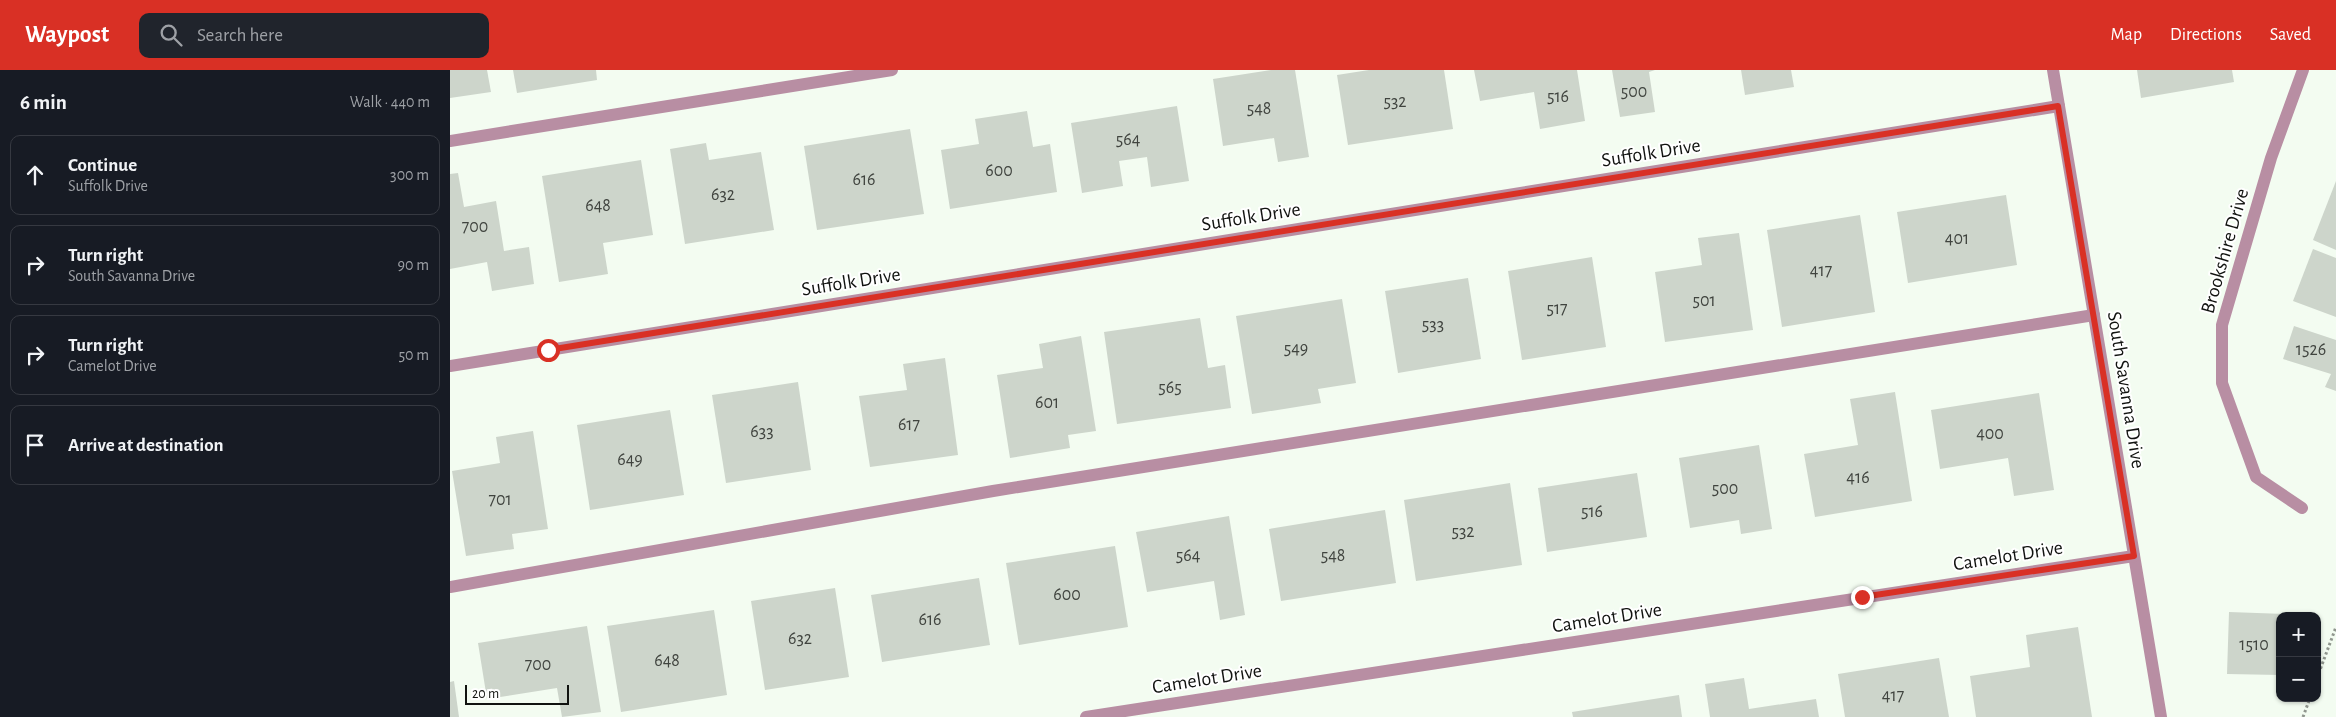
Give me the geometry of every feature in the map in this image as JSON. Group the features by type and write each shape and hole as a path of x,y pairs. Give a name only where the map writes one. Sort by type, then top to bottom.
{"street":[{"path":"450,141 892,70"},
{"name":"South Savanna Drive","path":"2053,70 2161,717"},
{"name":"Brookshire Drive","path":"2302,508 2256,476 2222,383 2222,325 2271,158 2303,70"},
{"name":"Suffolk Drive","path":"450,366 2058,106"},
{"path":"450,587 1002,490 2094,315"},
{"name":"Camelot Drive","path":"1086,717 2134,556"}],"path":[{"path":"2321,667 2336,627"},
{"path":"2303,717 2309,702"}],"building":[{"path":"450,70 487,70 491,92 450,98"},
{"path":"513,70 596,70 597,80 517,93"},
{"path":"1271,70 1295,70 1309,157 1278,162 1274,138 1223,146 1213,79"},
{"path":"1369,70 1444,70 1453,129 1348,145 1337,75"},
{"path":"1474,70 1577,70 1585,121 1540,129 1534,92 1480,101"},
{"path":"1612,70 1655,70 1649,72 1655,112 1620,117"},
{"path":"1741,70 1791,70 1794,87 1745,95"},
{"path":"2137,70 2232,70 2234,82 2141,98"},
{"path":"1177,106 1189,181 1151,187 1147,157 1119,161 1123,186 1082,193 1071,123"},
{"path":"1027,111 1033,147 1050,144 1057,192 950,209 941,150 979,144 975,119"},
{"path":"910,129 924,214 817,230 804,146"},
{"path":"706,143 709,160 761,152 774,230 685,244 670,149"},
{"path":"641,160 653,235 603,243 608,274 559,282 542,176"},
{"path":"458,173 464,207 496,201 504,251 529,247 534,284 492,291 487,262 450,269 450,174"},
{"path":"2336,181 2336,250 2313,240"},
{"path":"2006,195 2017,265 1908,283 1897,212"},
{"path":"1860,215 1875,312 1782,327 1767,230"},
{"path":"1739,233 1753,330 1665,342 1655,272 1702,265 1698,238"},
{"path":"2313,249 2336,258 2336,317 2293,301"},
{"path":"1592,257 1606,347 1522,360 1508,271"},
{"path":"1468,278 1481,359 1398,373 1385,291"},
{"path":"1342,299 1356,383 1318,389 1321,403 1252,414 1236,316"},
{"path":"1200,318 1208,368 1225,365 1231,408 1117,424 1104,332"},
{"path":"2294,326 2336,340 2336,391 2325,387 2331,374 2283,359"},
{"path":"1081,336 1096,431 1068,435 1070,448 1010,458 997,375 1043,368 1039,344"},
{"path":"945,358 958,455 870,467 859,396 907,390 903,364"},
{"path":"798,382 811,470 726,483 712,395"},
{"path":"1895,392 1912,501 1815,517 1804,454 1858,445 1850,399"},
{"path":"2039,393 2054,490 2014,496 2008,458 1940,469 1931,410"},
{"path":"670,410 684,495 590,510 577,425"},
{"path":"533,431 548,529 512,534 514,549 466,556 452,471 500,463 496,437"},
{"path":"1759,445 1772,529 1741,534 1739,520 1690,528 1679,458"},
{"path":"1637,473 1647,537 1547,552 1538,488"},
{"path":"1510,483 1522,565 1416,581 1404,500"},
{"path":"1385,510 1396,583 1281,601 1269,529"},
{"path":"1229,516 1245,615 1220,620 1214,581 1147,592 1136,532"},
{"path":"1115,546 1128,627 1019,645 1006,563"},
{"path":"979,578 990,645 882,662 871,595"},
{"path":"835,588 849,677 765,690 751,601"},
{"path":"714,610 727,695 621,712 607,626"},
{"path":"2229,612 2276,614 2276,675 2227,674"},
{"path":"587,626 601,712 562,717 557,688 487,699 478,643"},
{"path":"2078,627 2092,717 1976,717 1970,676 2030,667 2026,635"},
{"path":"1939,658 1949,717 1845,717 1838,674"},
{"path":"1744,678 1749,709 1816,699 1819,717 1710,717 1705,684"},
{"path":"454,681 459,717 450,717 450,682"},
{"path":"1679,695 1682,717 1573,717 1572,712"}],"route":[{"path":"548,350 2058,106 2134,556 1862,597"}]}
